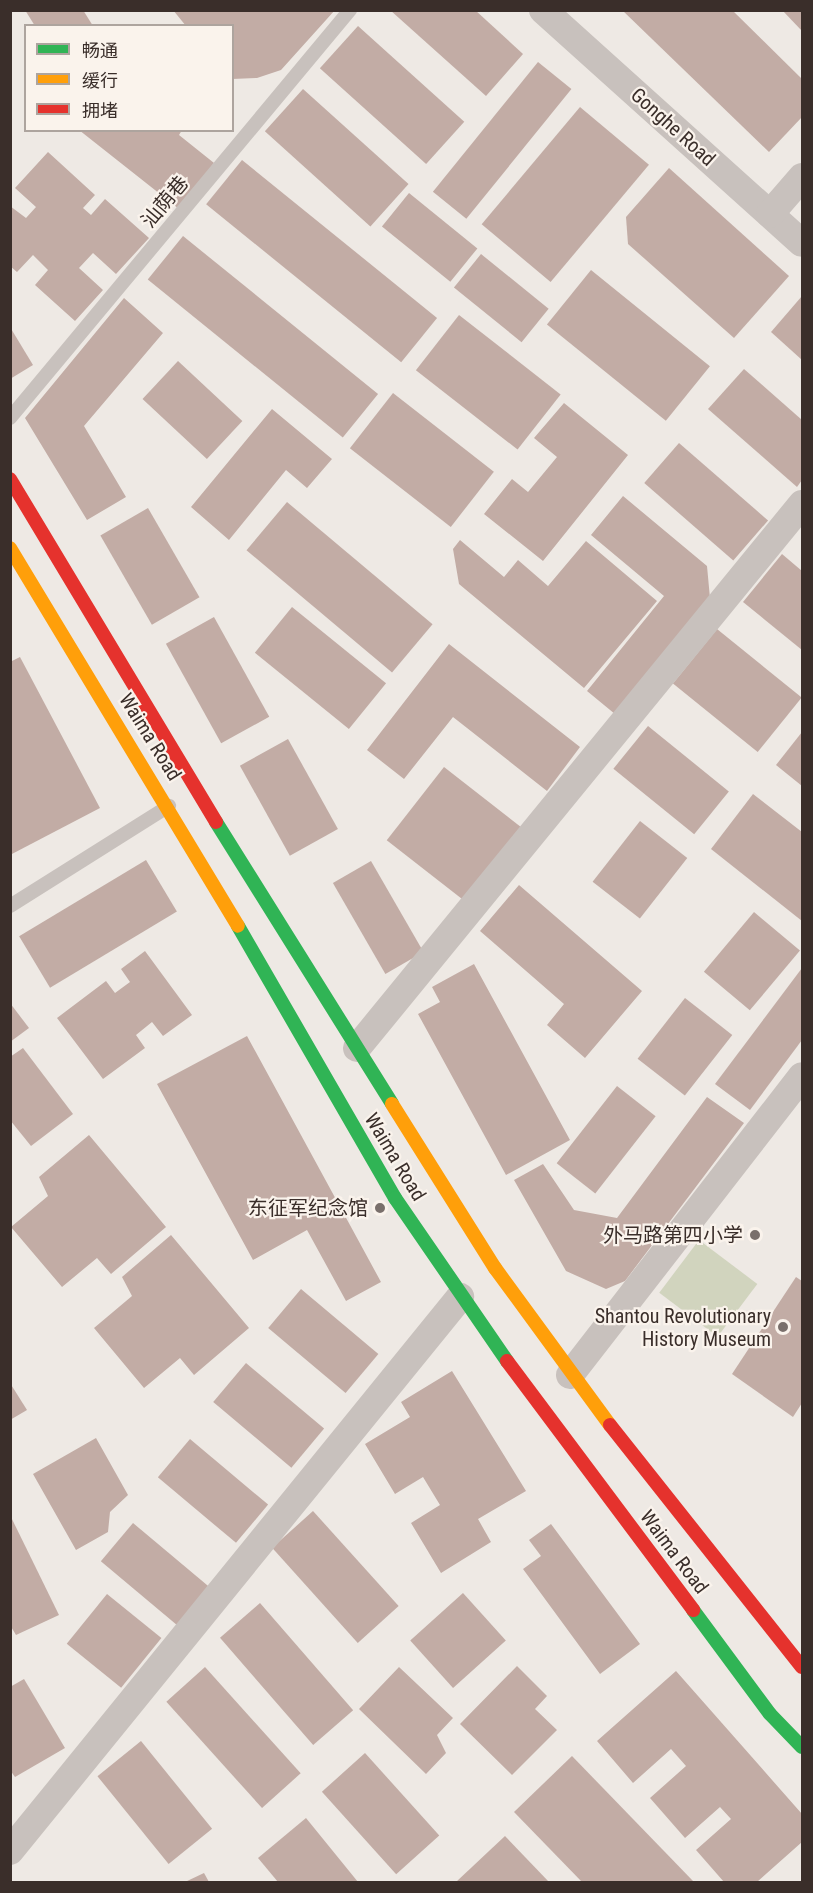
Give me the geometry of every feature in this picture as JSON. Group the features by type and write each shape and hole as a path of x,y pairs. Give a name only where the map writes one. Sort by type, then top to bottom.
{"street":[{"name":"Gonghe Road","path":"543,10 802,243"},
{"path":"770,214 802,177"},
{"name":"Waima Road","path":"10,478 209,812 495,1269 570,1375 802,1668"},
{"path":"357,1048 802,504"},
{"name":"Waima Road","path":"10,548 170,806 395,1198 460,1297 770,1714 802,1747"},
{"path":"570,1375 802,1076"},
{"path":"10,1851 460,1297"}],"lane":[{"name":"汕荫巷","path":"10,418 350,10"},
{"path":"10,906 170,806"}],"green space":[{"path":"699,1240 757,1284 718,1337 659,1293"}],"building":[{"path":"25,10 83,10 92,24 34,24"},
{"path":"173,10 335,10 281,70 257,78 234,79 234,24 184,24"},
{"path":"390,10 475,10 523,54 486,96"},
{"path":"622,10 732,10 802,79 802,117 769,152"},
{"path":"782,10 802,10 802,31"},
{"path":"358,26 464,122 426,164 320,68"},
{"path":"538,62 571,89 466,219 433,192"},
{"path":"303,89 409,184 370,226 265,131"},
{"path":"580,107 649,165 551,282 482,224"},
{"path":"82,132 181,132 179,135 214,163 179,209"},
{"path":"48,152 95,195 83,208 91,215 105,199 149,238 116,274 93,253 79,268 103,290 75,321 35,285 48,270 33,255 17,272 10,266 10,206 26,218 36,207 15,188"},
{"path":"242,160 437,318 401,362 206,204"},
{"path":"669,168 789,276 734,338 628,244 626,217"},
{"path":"409,193 477,248 450,282 382,226"},
{"path":"183,236 378,394 343,437 148,280"},
{"path":"481,254 549,309 522,342 454,287"},
{"path":"591,270 710,366 666,421 547,324"},
{"path":"802,296 802,360 771,332"},
{"path":"124,298 163,333 84,426 126,497 87,520 25,418"},
{"path":"459,315 561,394 518,450 416,370"},
{"path":"10,327 33,365 10,379"},
{"path":"178,361 242,421 207,459 143,399"},
{"path":"744,369 802,420 802,480 797,487 708,409"},
{"path":"393,393 494,472 451,527 350,448"},
{"path":"564,403 628,455 543,561 484,514 512,479 528,492 557,457 534,438"},
{"path":"272,409 332,459 307,488 286,470 229,540 191,507"},
{"path":"679,443 768,520 733,560 644,483"},
{"path":"623,496 707,566 711,609 621,719 587,691 664,596 591,535"},
{"path":"287,502 433,624 392,672 247,550"},
{"path":"148,508 200,597 152,625 100,536"},
{"path":"460,540 504,577 518,560 548,586 586,541 657,601 584,688 459,584 453,549"},
{"path":"782,554 802,571 802,650 743,602"},
{"path":"292,607 386,683 349,729 255,653"},
{"path":"214,617 269,717 221,743 166,644"},
{"path":"717,629 802,698 758,752 673,683"},
{"path":"449,644 580,747 547,791 453,717 404,779 367,750"},
{"path":"20,657 100,808 10,855 10,662"},
{"path":"648,726 729,791 694,834 613,769"},
{"path":"802,732 802,786 776,765"},
{"path":"288,739 338,829 290,856 240,766"},
{"path":"444,767 521,827 464,901 387,840"},
{"path":"753,794 802,832 802,921 711,849"},
{"path":"640,821 687,858 640,919 593,882"},
{"path":"146,860 177,911 50,988 19,936"},
{"path":"371,861 424,952 385,974 333,883"},
{"path":"519,885 642,991 585,1058 547,1025 564,1004 480,931"},
{"path":"754,912 800,951 750,1010 704,972"},
{"path":"145,951 192,1015 163,1036 152,1022 136,1035 145,1048 103,1079 57,1018 106,981 115,993 130,982 121,969"},
{"path":"474,964 570,1140 506,1175 418,1014 440,1002 432,987"},
{"path":"802,968 802,1040 750,1110 715,1084"},
{"path":"685,998 732,1035 685,1096 638,1059"},
{"path":"10,1003 29,1028 10,1042"},
{"path":"247,1036 381,1282 346,1301 307,1230 253,1260 157,1084"},
{"path":"23,1048 73,1114 31,1146 10,1120 10,1057"},
{"path":"617,1086 656,1116 595,1193 557,1163"},
{"path":"707,1097 744,1123 625,1281 606,1289 566,1271 514,1180 543,1164 574,1210 617,1218"},
{"path":"89,1135 166,1227 111,1274 97,1258 62,1287 11,1227 48,1196 39,1177"},
{"path":"171,1235 249,1328 194,1375 180,1358 144,1388 94,1328 132,1296 122,1277"},
{"name":"Shantou Revolutionary History Museum","path":"796,1277 802,1281 802,1403 793,1417 732,1374"},
{"path":"301,1289 378,1354 346,1393 268,1328"},
{"path":"246,1363 324,1429 291,1468 213,1402"},
{"path":"452,1371 526,1491 478,1519 491,1542 441,1573 411,1523 440,1505 423,1477 395,1494 365,1444 410,1417 401,1402"},
{"path":"10,1383 27,1410 10,1420"},
{"path":"96,1438 128,1495 110,1512 108,1532 76,1550 33,1474"},
{"path":"190,1439 268,1505 236,1543 158,1477"},
{"path":"313,1511 399,1606 358,1643 272,1548"},
{"path":"10,1515 59,1615 16,1635 10,1625"},
{"path":"133,1523 211,1589 179,1627 101,1561"},
{"path":"551,1524 640,1644 600,1674 523,1569 541,1556 529,1540"},
{"path":"463,1593 506,1641 453,1688 410,1641"},
{"path":"107,1594 161,1638 121,1688 67,1644"},
{"path":"260,1603 353,1710 313,1745 220,1638"},
{"path":"517,1666 547,1696 535,1709 557,1730 512,1775 460,1724"},
{"path":"205,1667 301,1773 262,1808 166,1702"},
{"path":"399,1667 453,1718 437,1735 446,1753 426,1774 359,1709"},
{"path":"676,1671 802,1814 802,1842 757,1882 724,1882 696,1850 731,1819 720,1807 685,1838 650,1798 686,1766 671,1749 633,1783 597,1741"},
{"path":"24,1679 65,1748 15,1777 10,1770 10,1687"},
{"path":"141,1741 212,1829 169,1864 97,1776"},
{"path":"365,1753 439,1835 396,1874 322,1792"},
{"path":"572,1756 694,1882 582,1882 514,1812"},
{"path":"306,1818 358,1882 278,1882 258,1858"},
{"path":"505,1836 549,1882 456,1882"},
{"path":"204,1873 209,1882 185,1882"}],"traffic: fast":[{"path":"216,822 392,1104"},
{"path":"238,926 395,1198 507,1361"},
{"path":"693,1610 770,1714 802,1747"}],"traffic: slow":[{"path":"10,548 238,926"},
{"path":"392,1104 495,1268 610,1425"}],"traffic: jam":[{"path":"10,479 216,822"},
{"path":"507,1361 693,1610"},
{"path":"610,1425 802,1667"}],"place":[{"name":"东征军纪念馆","path":"380,1208"},
{"name":"外马路第四小学","path":"755,1235"},
{"name":"Shantou Revolutionary History Museum","path":"783,1327"}]}
